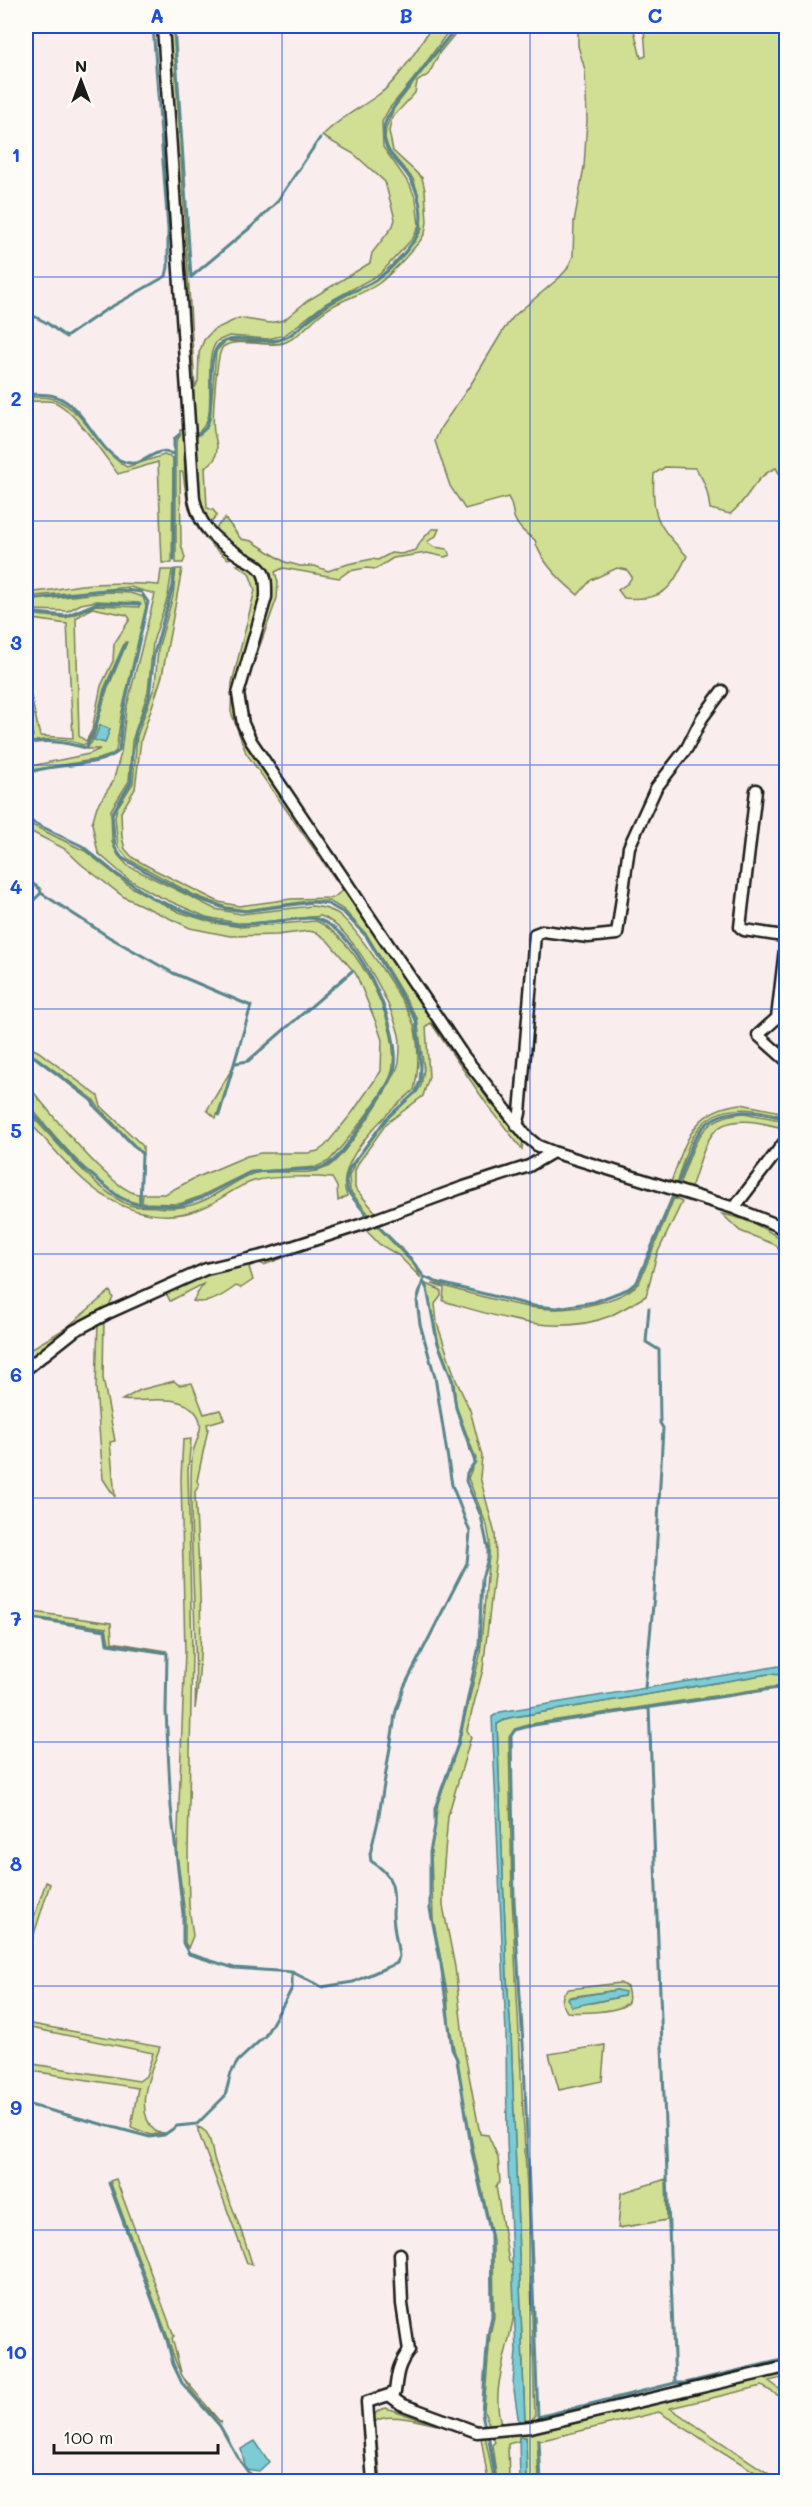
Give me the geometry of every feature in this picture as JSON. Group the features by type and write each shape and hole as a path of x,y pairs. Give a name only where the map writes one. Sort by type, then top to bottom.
{"street":[{"path":"163,26 194,499 201,522 208,531 218,541 262,570 266,582 266,597 238,694 243,724 250,741 462,1053 517,1126 538,1146 734,1208 777,1226 786,1233"},
{"path":"517,1126 535,934 543,931 588,937 617,934 629,847 656,788 687,748 702,718 722,691"},
{"path":"756,790 740,927 744,930 783,936 786,940 777,1018"},
{"path":"786,1010 758,1035 786,1060"},
{"path":"734,1208 786,1140"},
{"path":"26,1370 74,1331 108,1312 206,1269 270,1254 360,1225 441,1194 529,1166 553,1152"},
{"path":"373,2481 367,2402 395,2392 398,2368 409,2351 402,2304 400,2254"},
{"path":"389,2395 401,2404 477,2432 531,2427 786,2367"}],"green space":[{"path":"169,26 173,26 195,388 198,381 199,353 204,340 213,330 239,318 269,323 284,320 307,301 370,263 372,253 393,226 395,219 385,182 354,154 322,136 392,82 408,63 432,26 452,26 421,70 389,109 382,122 383,147 410,185 416,200 419,225 413,238 380,274 325,304 285,335 268,339 229,336 217,341 210,363 209,412 206,423 199,432 195,432"},
{"path":"455,26 459,26 459,29 440,52 429,74 417,82 415,93 392,118 389,131 393,151 422,178 427,222 425,233 420,241 378,284 331,307 302,332 286,342 271,344 245,342 223,347 217,374 214,415 217,451 213,461 205,467 207,508 213,510 217,515 209,526 199,509 195,434 203,431 210,419 216,351 226,341 274,342 288,337 329,305 380,277 415,241 422,229 418,193 413,179 389,151 385,138 386,128 394,108 453,32"},
{"path":"578,26 633,26 641,58 646,56 644,29 650,26 786,26 786,486 776,468 768,472 730,514 710,509 706,487 695,468 665,467 654,474 654,501 658,520 687,556 671,584 658,595 649,598 624,598 618,590 632,577 627,570 617,568 591,580 578,595 552,570 535,540 518,524 508,497 465,509 450,486 435,441 441,427 471,384 504,329 514,316 559,278 567,269 573,256 574,222 584,167 587,120 585,70 578,46"},
{"path":"26,396 51,398 75,412 108,451 127,467 164,455 173,458 172,563 162,563 158,462 118,474 88,434 62,406 51,401 26,401"},
{"path":"184,429 186,482 190,508 202,530 235,557 228,559 224,556 198,529 189,509 183,472 180,472 181,544 185,558 183,563 176,563 176,441 180,436 180,430"},
{"path":"225,518 241,539 252,541 285,562 300,566 315,566 328,571 348,564 378,560 391,553 401,554 416,550 432,529 439,529 436,536 427,542 434,547 447,549 450,555 445,557 427,553 393,558 376,569 349,571 339,578 283,568 275,572 278,582 277,598 240,701 270,583 213,531"},
{"path":"244,564 256,574 261,600 234,701 241,732 248,746 489,1101 523,1141 522,1149 486,1103 431,1023 426,1026 429,1077 423,1096 386,1124 355,1171 355,1188 378,1215 371,1217 350,1191 349,1176 358,1156 377,1131 393,1112 417,1092 421,1086 424,1069 417,1018 367,935 344,910 329,901 308,901 245,910 226,907 194,895 128,859 118,847 115,817 117,808 133,783 137,736 155,685 158,649 173,596 176,569 182,569 162,676 141,740 135,789 121,812 125,849 133,858 219,902 239,906 291,899 333,898 343,890 246,753 231,712 232,683 255,590 249,573 237,565"},
{"path":"161,570 172,570 168,596 153,642 148,692 132,741 129,781 111,810 112,842 118,855 128,866 215,909 241,914 312,906 335,912 360,938 394,988 415,1029 418,1060 414,1090 378,1123 355,1153 348,1168 345,1183 347,1196 338,1201 337,1187 332,1178 282,1177 248,1183 195,1211 166,1215 137,1211 110,1199 87,1183 26,1119 26,1110 92,1179 120,1201 133,1206 184,1207 207,1199 252,1174 311,1172 329,1166 369,1117 399,1062 400,1038 388,1004 358,950 333,923 321,916 252,923 237,923 206,917 158,896 128,879 98,853 92,823 97,806 113,782 121,753 126,710 155,594 130,587 26,597 26,592 101,583 159,585"},
{"path":"109,592 130,593 143,597 146,606 121,716 116,751 111,755 26,771 26,767 89,754 100,749 86,749 92,742 106,693 127,642 104,689 96,722 87,743 83,745 54,740 26,744 26,740 33,736 26,703 26,675 40,736 73,738 67,624 26,618 26,614 66,618 96,605 139,607 138,603 97,601 81,604 68,611 26,610 26,601","holes":["92,608 127,615 130,619 114,644 113,661 101,686 92,730 86,741 79,736 76,618"]},
{"path":"26,822 85,851 131,887 179,912 214,923 241,927 316,921 332,930 347,946 374,988 384,1012 391,1035 393,1057 391,1075 381,1094 329,1161 316,1167 249,1172 199,1197 179,1204 142,1203 143,1194 165,1194 193,1179 247,1156 261,1153 318,1151 325,1146 352,1113 381,1071 382,1040 356,974 327,940 317,933 309,931 277,935 230,936 190,928 124,897 65,849 26,829"},
{"path":"26,1045 39,1052 98,1096 101,1106 143,1146 143,1154 93,1099 26,1052"},
{"path":"235,1064 216,1118 207,1110"},
{"path":"26,1083 96,1164 127,1190 139,1194 139,1203 125,1199 110,1190 78,1162 26,1102"},
{"path":"741,1104 786,1113 786,1117 740,1109 708,1119 699,1128 688,1147 676,1184 671,1182 687,1141 701,1120 725,1107"},
{"path":"744,1113 786,1121 786,1129 746,1121 726,1124 711,1136 690,1190 679,1185 694,1147 707,1127 728,1115"},
{"path":"674,1198 682,1202 657,1254 646,1296 610,1316 568,1325 526,1322 483,1313 443,1301 444,1288 432,1284 545,1309 577,1307 612,1299 624,1294 639,1283"},
{"path":"722,1214 757,1225 780,1239 786,1245 786,1263 776,1245 740,1231"},
{"path":"373,1222 414,1265 421,1278 398,1255 379,1244 362,1226"},
{"path":"360,1227 363,1231 264,1265 258,1262 249,1267 253,1280 241,1288 236,1286 216,1298 205,1302 193,1301 203,1284 170,1301 166,1293 114,1317 114,1313 209,1272"},
{"path":"426,1284 441,1290 441,1296 435,1304 437,1323 456,1380 470,1410 482,1456 480,1477 495,1534 496,1557 483,1669 467,1730 471,1737 448,1816 443,1876 443,1906 455,1967 465,2054 480,2134 488,2135 498,2157 500,2182 496,2186 509,2262 513,2264 514,2313 501,2373 498,2400 502,2427 490,2428 484,2410 490,2335 494,2317 493,2240 449,2023 447,1992 433,1919 431,1851 438,1803 458,1746 480,1655 490,1542 487,1526 468,1478 476,1459 456,1406 454,1383 439,1344"},
{"path":"110,1291 113,1298 108,1307 73,1327 26,1361 26,1352 66,1328"},
{"path":"104,1318 103,1378 115,1441 110,1442 115,1497 103,1479 96,1388 98,1321"},
{"path":"174,1381 179,1385 192,1383 204,1414 220,1410 224,1419 207,1424 208,1429 197,1481 199,1485 195,1492 201,1629 195,1709 196,1653 191,1476 192,1456 200,1428 199,1418 189,1407 172,1400 122,1400 140,1390"},
{"path":"191,1439 188,1471 192,1653 188,1854 189,1906 193,1936 188,1948 185,1943 185,1914 177,1855 185,1651 181,1478 183,1440"},
{"path":"26,1611 111,1623 112,1642 167,1651 109,1643 106,1628 26,1616"},
{"path":"768,1674 786,1675 786,1685 531,1724 515,1729 509,1737 512,1898 530,2248 535,2415 531,2421 532,2425 525,2424 497,1724 508,1718"},
{"path":"46,1882 50,1884 30,1947 26,1953 26,1940"},
{"path":"620,1983 627,1987 629,2000 624,2006 609,2010 567,2012 562,2003 563,1994 569,1989","holes":["617,1990 624,1996 592,2003 570,2003 570,1997"]},
{"path":"26,2023 160,2047 148,2079 144,2102 149,2123 156,2132 165,2133 151,2135 131,2127 138,2088 26,2070 26,2063 139,2081 146,2076 153,2053 26,2027"},
{"path":"605,2045 602,2081 559,2090 549,2054"},
{"path":"198,2127 206,2132 209,2138 214,2159 252,2264 247,2263"},
{"path":"116,2179 174,2336 172,2338 182,2375 110,2181"},
{"path":"666,2179 667,2220 618,2228 621,2193"},
{"path":"786,2362 786,2365 540,2423 540,2419"},
{"path":"786,2370 786,2377 769,2381 786,2394 786,2400 762,2386 670,2408 772,2476 769,2481 659,2412 543,2440 537,2439 539,2481 527,2481 526,2437 519,2437 519,2441 508,2444 509,2481 497,2481 492,2445 495,2442 491,2434"},
{"path":"183,2377 221,2423 194,2394"},
{"path":"386,2408 437,2425 395,2417 387,2417 375,2422 381,2481 375,2481 372,2417 379,2410"},
{"path":"485,2436 494,2481 488,2481 481,2437"}],"water":[{"path":"100,725 110,729 105,743 94,740"},
{"path":"786,1665 786,1675 768,1674 508,1718 497,1724 525,2424 519,2424 513,2383 516,2352 507,2140 506,2033 492,1717 500,1712"},
{"path":"617,1990 625,1992 624,1996 571,2007 568,1998"},
{"path":"519,2437 526,2437 527,2481 520,2481"},
{"path":"255,2441 269,2462 259,2471 246,2469 241,2449"}],"waterway":[{"path":"26,312 47,323 66,337 104,311 166,276 168,229 153,26"},
{"path":"174,26 191,277 276,203 320,138"},
{"path":"199,434 206,428 209,419 211,368 220,344 233,339 270,341 287,337 326,305 383,275 409,248 417,236 421,220 418,196 412,182 388,150 384,127 393,108 450,35 454,26"},
{"path":"26,394 51,395 65,401 75,409 107,450 125,462 140,462 160,452 174,454"},
{"path":"174,560 174,439 180,434"},
{"path":"174,570 173,586 154,654 149,697 136,731 131,782 112,814 115,848 122,858 152,875 194,897 227,909 245,911 313,902 328,904 344,913 366,936 416,1020 421,1067 416,1092 386,1119 349,1169 346,1181 348,1192 366,1214"},
{"path":"26,599 127,590 141,592 148,602 123,712 119,751 100,760 36,770 26,774"},
{"path":"26,612 66,616 97,603 140,604"},
{"path":"26,745 48,742 86,748 95,730 104,693 125,644"},
{"path":"26,819 82,846 115,873 154,899 197,916 239,925 309,918 326,923 342,936 357,954 371,977 382,1002 395,1048 395,1066 386,1086 358,1130 329,1164 317,1169 251,1172 202,1198 179,1206 134,1204 119,1197 77,1163 26,1106"},
{"path":"26,879 40,889 41,893 32,902 26,900"},
{"path":"41,893 109,937 173,973 251,1006 219,1115"},
{"path":"236,1063 248,1061 352,971"},
{"path":"26,1053 36,1058 91,1100 96,1108 142,1154 140,1204"},
{"path":"678,1182 690,1149 708,1122 729,1113 740,1112 752,1112 786,1119"},
{"path":"378,1226 410,1258 424,1277 534,1306 557,1308 594,1302 628,1289 637,1282 672,1198"},
{"path":"26,1617 105,1630 107,1644 167,1653 166,1711 171,1807 183,1914 183,1943 189,1954 234,1968 292,1972 322,1987 353,1982 397,1963 399,1956 394,1924 393,1890 389,1877 371,1861 370,1854 378,1821 396,1709 404,1687 467,1563 470,1532 452,1485 435,1377 420,1324 417,1301 424,1277"},
{"path":"423,1281 427,1289 437,1341 452,1380 456,1408 475,1462 467,1473 466,1481 481,1516 488,1548 488,1559 482,1578 479,1646 458,1744 435,1808 435,1826 430,1852 430,1909 441,1964 452,2049 457,2059 472,2152 491,2235 492,2316 488,2335 482,2413 485,2427"},
{"path":"645,1688 654,1595 663,1428 660,1423 659,1350 646,1342 649,1308"},
{"path":"649,1707 675,2383 538,2417 524,2060 514,1900 511,1736 515,1730 534,1725 785,1687 786,1705"},
{"path":"26,2104 150,2137 164,2135 177,2126 197,2124 225,2096 231,2073 238,2061 265,2036 292,1988 292,1972"},
{"path":"109,2183 167,2340 173,2364 182,2383 220,2426 255,2482"},
{"path":"675,2383 685,2383 786,2359"},
{"path":"488,2434 496,2482"},
{"path":"539,2441 541,2482"},
{"path":"26,2477 46,2482"}]}
